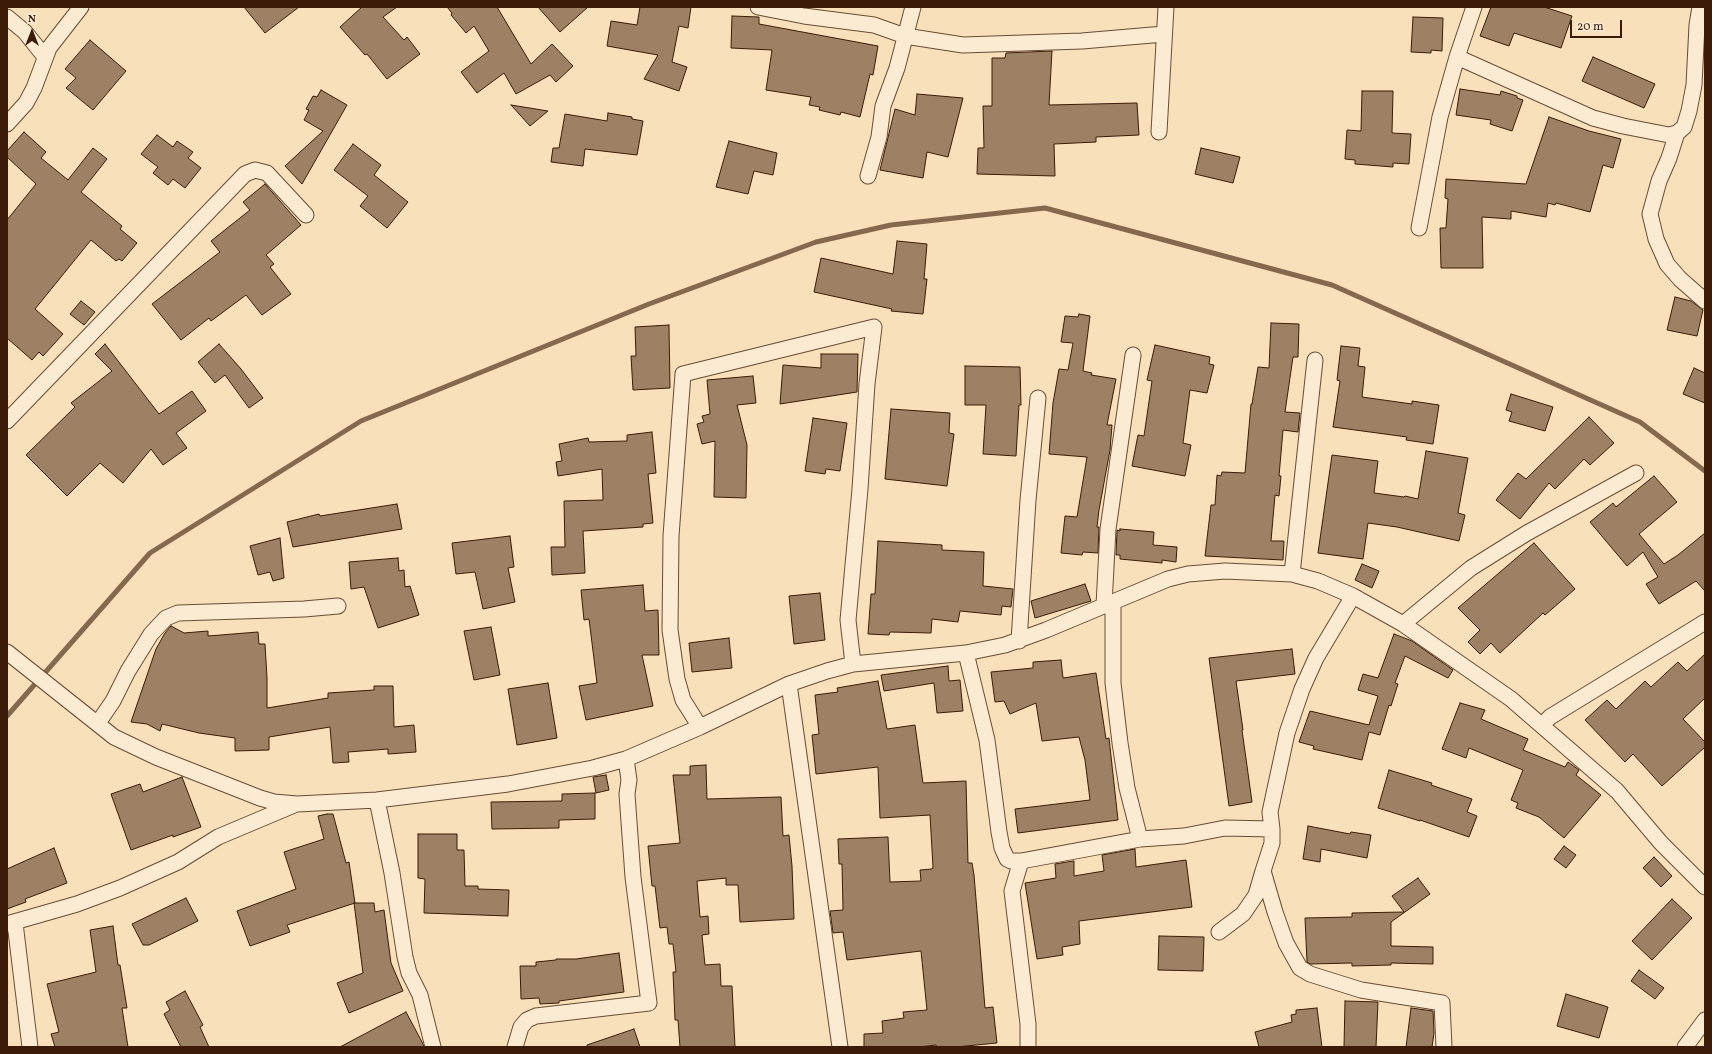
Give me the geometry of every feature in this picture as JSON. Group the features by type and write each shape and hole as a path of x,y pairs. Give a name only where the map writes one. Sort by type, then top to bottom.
{"street":[{"path":"7,124 26,103 34,88 49,48 81,7"},
{"path":"758,7 804,16 874,25 905,36 963,45 1082,41 1164,34"},
{"path":"868,176 879,137 883,106 897,68 913,7"},
{"path":"1159,132 1166,7"},
{"path":"1419,228 1440,117 1456,57 1474,7"},
{"path":"1456,57 1593,118 1654,133 1669,135 1677,133 1684,127 1699,86 1697,25 1700,7"},
{"path":"7,17 25,32 45,57"},
{"path":"1677,133 1659,182 1650,214 1656,239 1667,264 1680,279 1705,301"},
{"path":"9,414 245,174 255,170 267,173 306,215"},
{"path":"700,727 683,700 677,679 670,630 671,536 683,374 874,327 867,384 860,489 848,620 853,664"},
{"path":"1133,355 1108,529 1108,604 1113,683 1126,788 1140,839"},
{"path":"1292,574 1315,360"},
{"path":"1019,641 1027,507 1038,398"},
{"path":"1403,624 1471,568 1527,533 1636,473"},
{"path":"7,652 114,737 156,757 260,798 274,802 297,804 377,800 508,784 593,768 626,759 700,727 789,684 853,664 966,653 1019,641 1168,579 1188,574 1225,571 1292,574 1318,581 1353,596 1403,624 1511,699 1617,791 1661,843 1705,887"},
{"path":"1219,932 1243,914 1256,895 1272,843 1270,812 1287,733 1302,689 1316,658 1353,596"},
{"path":"98,723 113,701 128,671 151,634 166,618 178,613 304,609 338,606"},
{"path":"1542,725 1550,717 1705,622"},
{"path":"966,653 987,740 1002,848 1007,859 1021,862 1140,839 1184,836 1225,828 1272,829"},
{"path":"789,684 840,1047"},
{"path":"515,1047 521,1027 528,1020 536,1016 649,1003 633,877 627,794 629,780 626,759"},
{"path":"377,800 392,872 405,957 409,973 420,995 433,1047"},
{"path":"30,1047 11,924 77,904 120,888 178,862 218,837 297,804"},
{"path":"1021,862 1012,891 1028,1024 1028,1047"},
{"path":"1263,871 1286,943 1300,968 1310,974 1361,990 1442,1004 1444,1047"},
{"path":"1685,1047 1705,1020"}],"building":[{"path":"244,7 299,7 265,33"},
{"path":"362,7 397,7 383,17 404,40 407,37 420,54 387,79 367,54 365,55 340,27"},
{"path":"447,7 497,7 531,64 552,44 573,66 556,82 550,75 516,94 504,73 477,93 461,72 489,51 474,26 466,33 451,15 452,13"},
{"path":"538,7 588,7 560,32"},
{"path":"640,7 691,7 688,28 679,26 672,62 687,67 679,91 644,79 658,55 607,46 611,21 637,25"},
{"path":"1491,7 1544,7 1572,16 1561,48 1514,33 1509,46 1480,36"},
{"path":"732,16 759,17 759,24 878,46 873,75 870,74 860,117 841,112 840,115 819,110 820,107 809,105 811,97 766,90 772,50 731,48"},
{"path":"1413,17 1443,18 1442,51 1431,50 1431,53 1411,52"},
{"path":"90,40 126,71 93,110 66,88 76,78 65,69"},
{"path":"1052,51 1049,105 1137,103 1139,135 1096,137 1096,142 1054,144 1055,176 977,174 978,148 984,148 983,106 992,106 992,58 1005,58 1006,53"},
{"path":"1593,57 1655,84 1644,108 1582,81"},
{"path":"1460,89 1500,95 1501,91 1517,96 1517,98 1523,100 1512,131 1490,124 1491,120 1456,115"},
{"path":"321,90 347,105 302,184 285,166 323,131 304,120 309,110 306,109 313,96 317,97"},
{"path":"1362,91 1393,91 1392,133 1411,134 1409,164 1393,163 1393,167 1355,164 1355,160 1345,159 1347,130 1361,131"},
{"path":"917,94 963,98 948,157 927,152 923,178 880,170 895,109 915,115"},
{"path":"511,105 548,111 530,126"},
{"path":"608,113 632,117 632,119 643,121 637,155 585,149 583,166 551,162 553,148 559,148 565,114 607,121"},
{"path":"1549,117 1589,131 1621,139 1613,168 1603,165 1590,212 1556,203 1555,205 1548,203 1546,217 1511,211 1511,219 1482,217 1483,268 1441,268 1440,228 1446,228 1448,199 1445,198 1446,179 1526,184"},
{"path":"24,132 46,152 41,158 68,180 93,148 107,159 81,192 122,226 120,229 137,243 122,261 119,259 116,261 91,240 35,309 63,334 43,356 39,352 32,360 7,338 7,220 36,184 7,157 7,151"},
{"path":"157,135 173,147 177,141 193,152 188,158 201,168 185,188 173,179 168,185 153,173 158,167 141,154"},
{"path":"729,141 777,153 773,175 754,171 748,194 716,187"},
{"path":"353,144 381,165 374,175 408,202 387,228 360,206 368,196 334,170"},
{"path":"1201,148 1240,157 1233,183 1195,174"},
{"path":"265,184 301,225 266,255 274,264 270,267 291,294 262,315 246,295 211,321 209,318 181,340 152,304 220,252 211,241 250,210 243,202"},
{"path":"897,241 927,244 924,279 927,279 923,314 891,311 892,309 814,292 821,258 893,274"},
{"path":"1675,297 1691,301 1703,310 1697,336 1667,330"},
{"path":"81,301 95,312 84,325 70,314"},
{"path":"1079,314 1090,316 1083,371 1092,373 1091,375 1116,379 1107,425 1112,425 1110,450 1097,527 1099,527 1098,553 1083,552 1082,555 1061,553 1065,516 1077,517 1087,457 1049,454 1053,403 1059,369 1068,370 1073,343 1061,342 1065,316 1078,317"},
{"path":"1271,323 1299,324 1298,357 1293,357 1285,412 1300,413 1298,432 1283,430 1279,476 1281,476 1279,496 1275,495 1271,541 1284,541 1283,560 1205,556 1211,505 1215,505 1217,475 1221,476 1222,472 1245,473 1251,404 1258,367 1269,368"},
{"path":"669,325 670,388 633,390 631,356 636,356 635,327"},
{"path":"105,344 159,414 192,391 206,411 176,433 187,448 163,465 151,449 123,483 100,463 67,496 26,455 75,407 71,403 112,371 95,354"},
{"path":"219,344 241,369 263,398 249,408 225,375 215,383 198,362"},
{"path":"1155,345 1210,357 1209,364 1214,365 1207,393 1190,390 1183,443 1191,445 1185,476 1132,466 1138,435 1144,436 1152,381 1147,380"},
{"path":"1341,346 1360,348 1358,366 1365,367 1362,397 1412,404 1412,401 1439,405 1433,444 1406,440 1407,437 1333,427 1340,381 1337,380"},
{"path":"821,354 858,354 857,392 780,404 783,365 821,368"},
{"path":"965,366 1020,367 1021,405 1019,405 1016,456 983,454 986,405 965,405"},
{"path":"1694,368 1705,373 1705,403 1683,394"},
{"path":"753,376 756,403 737,405 747,445 746,498 714,497 715,441 702,444 697,424 704,422 702,416 710,414 707,380"},
{"path":"1511,394 1553,407 1545,431 1509,421 1512,412 1506,410"},
{"path":"891,409 950,413 949,433 954,434 947,486 885,479"},
{"path":"1589,417 1614,443 1590,465 1584,459 1555,489 1549,483 1520,519 1496,500 1518,473 1526,479"},
{"path":"813,418 847,423 840,471 826,469 825,474 805,471"},
{"path":"652,432 656,473 648,474 653,523 643,524 643,527 583,531 585,573 552,575 551,547 565,547 564,501 603,500 602,469 558,476 556,462 562,461 559,444 588,438 589,442 627,441 627,435"},
{"path":"1426,451 1468,458 1458,513 1465,515 1459,541 1397,527 1368,523 1363,559 1318,553 1332,455 1378,461 1374,493 1405,496 1418,499"},
{"path":"1654,476 1677,502 1639,534 1664,564 1678,555 1705,533 1705,591 1696,581 1659,604 1646,584 1658,577 1643,552 1627,566 1590,522 1613,503 1616,507"},
{"path":"397,504 402,529 293,547 287,522 319,514 320,516"},
{"path":"1120,529 1154,532 1153,545 1177,547 1176,562 1162,560 1162,563 1120,559 1120,555 1116,555 1117,530 1120,531"},
{"path":"510,536 514,567 508,568 515,602 483,609 475,572 456,574 452,543"},
{"path":"280,538 284,578 273,581 270,572 258,575 250,546"},
{"path":"878,541 942,545 942,550 984,552 983,586 1013,589 1011,607 1002,606 1001,615 960,611 958,622 932,619 931,633 890,632 889,635 868,634 871,594 875,594"},
{"path":"1534,543 1575,589 1545,615 1543,613 1500,653 1491,643 1480,654 1468,642 1480,630 1458,608"},
{"path":"398,558 399,571 404,570 405,587 410,586 419,615 378,628 364,587 351,589 349,562"},
{"path":"1362,564 1379,571 1372,588 1355,580"},
{"path":"1085,584 1091,601 1035,618 1031,601"},
{"path":"643,585 645,611 658,610 659,655 642,655 653,706 586,720 579,686 597,683 589,619 584,620 581,590"},
{"path":"820,593 825,640 794,644 789,596"},
{"path":"171,626 184,633 208,631 208,636 258,632 259,644 265,644 267,708 328,698 328,693 374,690 374,686 393,686 394,727 414,725 416,752 388,754 388,749 348,752 349,762 333,763 330,727 269,737 269,750 235,751 235,738 199,733 162,724 160,731 147,724 131,722 156,649 165,633"},
{"path":"491,627 500,675 474,680 464,631"},
{"path":"1394,634 1412,641 1453,670 1448,678 1405,656 1395,683 1398,684 1391,706 1389,705 1380,735 1369,732 1362,760 1313,749 1314,746 1299,742 1310,711 1369,725 1378,696 1358,690 1363,674 1378,678"},
{"path":"729,638 732,668 692,672 689,643"},
{"path":"1292,649 1295,674 1236,681 1252,802 1229,806 1209,658"},
{"path":"1705,654 1705,698 1683,719 1705,742 1705,747 1662,786 1633,754 1625,762 1585,720 1607,700 1616,709 1645,681 1651,687 1678,662 1687,671"},
{"path":"1061,660 1063,678 1096,673 1106,739 1109,738 1118,820 1018,833 1015,809 1090,800 1085,760 1079,737 1042,741 1036,703 1010,714 1004,701 995,702 991,672 1033,668 1033,662"},
{"path":"948,666 949,681 960,680 963,711 937,713 934,683 884,691 881,675"},
{"path":"878,681 887,729 915,725 923,783 966,781 968,863 972,863 974,875 985,1008 993,1007 997,1043 956,1047 936,1047 936,1045 919,1047 864,1047 864,1034 883,1033 882,1021 904,1018 903,1012 927,1010 921,951 847,960 843,932 833,933 830,911 843,910 842,864 839,864 838,839 888,837 890,882 921,881 920,870 932,869 933,867 930,815 880,818 878,767 816,774 812,735 819,734 815,695 838,692 837,688"},
{"path":"548,683 557,738 517,745 508,689"},
{"path":"1460,703 1485,710 1481,719 1528,739 1523,750 1565,767 1568,762 1579,770 1576,775 1601,795 1564,838 1539,817 1516,808 1518,803 1511,800 1523,770 1469,748 1466,758 1442,749"},
{"path":"706,765 707,799 781,797 783,836 789,835 794,919 740,922 738,885 726,885 726,878 697,881 700,917 708,916 709,934 702,935 705,965 720,964 721,986 732,986 735,1047 680,1047 678,1020 675,1020 673,972 676,972 673,944 669,944 667,927 660,928 655,886 652,886 648,846 680,843 673,775 690,775 690,766"},
{"path":"1389,770 1432,783 1431,785 1472,799 1467,812 1477,816 1469,837 1420,820 1378,808"},
{"path":"606,775 609,790 596,793 593,777"},
{"path":"182,777 201,827 131,850 111,794 140,784 143,792"},
{"path":"595,793 595,819 559,820 559,828 492,829 491,802 562,801 562,794"},
{"path":"333,814 346,863 349,862 355,903 287,925 290,932 250,946 237,911 296,889 284,852 324,839 318,816"},
{"path":"1308,826 1350,834 1351,832 1371,835 1367,858 1321,849 1320,862 1303,859"},
{"path":"418,834 457,834 457,850 464,850 465,886 478,886 478,889 509,890 508,916 424,913 425,879 418,878"},
{"path":"1564,846 1576,855 1566,868 1554,859"},
{"path":"54,848 67,883 25,899 26,902 7,909 7,869"},
{"path":"1135,849 1136,867 1186,860 1192,907 1079,921 1080,944 1062,947 1063,955 1037,959 1025,883 1056,878 1055,864 1073,861 1074,876 1104,871 1102,855"},
{"path":"1654,857 1672,876 1661,887 1643,868"},
{"path":"1418,878 1430,894 1391,922 1391,946 1433,947 1433,964 1391,963 1391,965 1352,966 1352,963 1310,964 1307,962 1305,918 1352,917 1352,913 1404,912 1392,896"},
{"path":"186,898 198,921 149,945 143,945 132,924"},
{"path":"1672,899 1692,918 1652,960 1632,941"},
{"path":"354,903 374,903 375,912 384,910 391,963 403,991 349,1013 337,983 363,973"},
{"path":"113,926 118,965 120,965 127,1008 122,1008 128,1047 55,1047 51,1034 59,1032 47,984 96,972 90,930"},
{"path":"1159,936 1204,937 1203,971 1158,970"},
{"path":"619,953 624,992 559,1001 559,1003 540,1004 539,998 521,999 520,966 536,966 536,962 556,959 576,959"},
{"path":"1639,970 1664,988 1655,999 1631,981"},
{"path":"185,991 203,1025 200,1027 209,1047 181,1047 164,1014 170,1010 166,1002"},
{"path":"1566,994 1608,1007 1599,1038 1557,1026"},
{"path":"1345,1001 1378,1002 1376,1047 1344,1047"},
{"path":"1317,1008 1322,1047 1259,1047 1255,1032 1292,1022 1291,1015 1296,1014 1296,1010"},
{"path":"1411,1008 1433,1011 1434,1033 1432,1047 1406,1047"},
{"path":"406,1012 424,1047 340,1047"},
{"path":"634,1029 640,1047 587,1047 587,1045"}],"waterway":[{"path":"7,716 150,553 361,421 649,304 816,242 891,225 1045,208 1332,285 1640,422 1705,471"}]}
